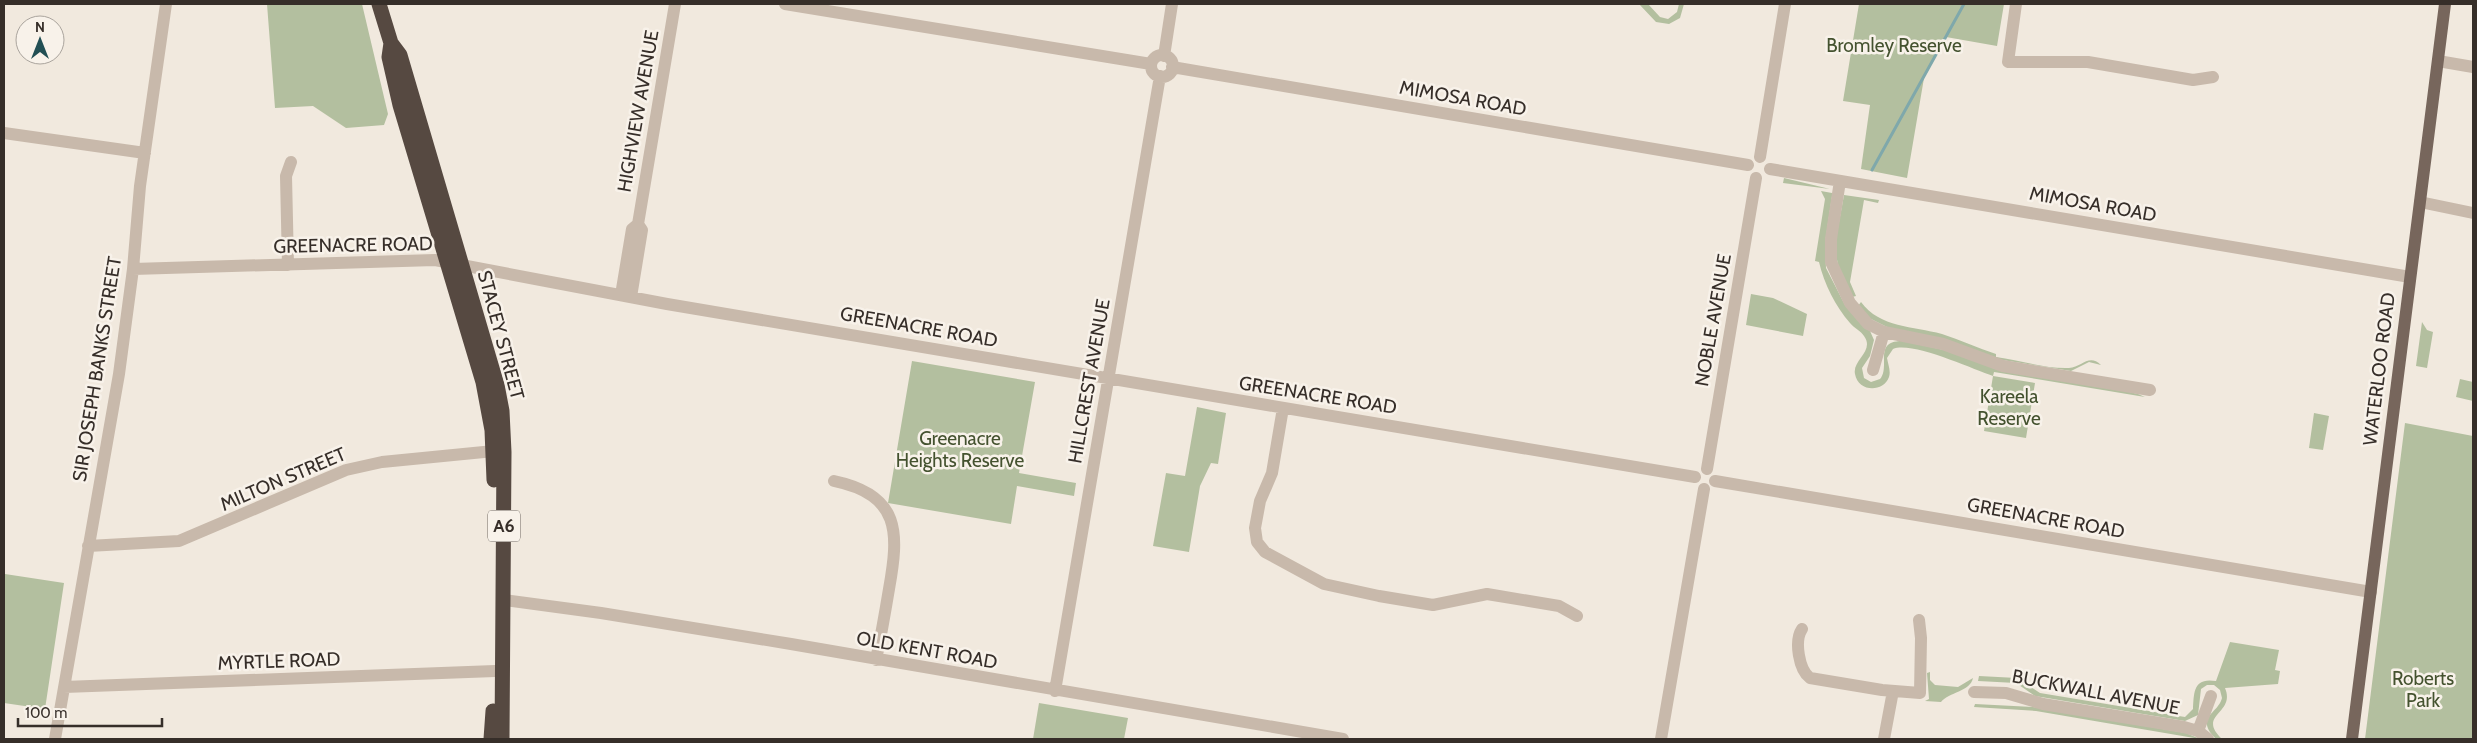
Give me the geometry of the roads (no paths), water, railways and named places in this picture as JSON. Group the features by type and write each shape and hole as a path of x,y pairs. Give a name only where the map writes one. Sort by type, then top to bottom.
{"highway":[{"name":"STACEY STREET","path":"379,4 391,43 400,56 497,385 502,411 504,452 502,739"},
{"name":"STACEY STREET","path":"391,43 389,57 400,105 483,382 494,451 495,671 491,739"}],"main road":[{"name":"WATERLOO ROAD","path":"2352,739 2445,4"}],"street":[{"name":"SIR JOSEPH BANKS STREET","path":"55,739 119,374 133,269 144,153 166,4"},
{"name":"HIGHVIEW AVENUE","path":"626,296 642,230 638,224 675,4"},
{"path":"785,4 1152,64"},
{"path":"1164,56 1172,4"},
{"path":"1760,157 1786,4"},
{"path":"2016,4 2008,62 2088,62 2193,80 2213,77"},
{"path":"1157,56 1164,56 1169,58 1172,67 1167,76 1160,76 1152,70 1152,64 1157,56"},
{"path":"2438,61 2473,67"},
{"name":"MIMOSA ROAD","path":"1172,67 1748,165"},
{"name":"HILLCREST AVENUE","path":"1055,691 1160,76"},
{"path":"4,132 144,153"},
{"path":"1754,157 1760,157 1766,160 1770,169 1763,177 1756,178 1748,172 1748,165 1754,157"},
{"path":"288,265 286,176 291,162"},
{"name":"MIMOSA ROAD","path":"1770,169 2410,278"},
{"name":"NOBLE AVENUE","path":"1707,469 1756,178"},
{"path":"1840,181 1831,239 1833,269 1853,309 1868,324 1884,332 1934,342 2003,366 2150,390"},
{"path":"2420,202 2473,213"},
{"name":"GREENACRE ROAD","path":"133,269 424,259 626,296 1108,379 1695,477"},
{"path":"1873,370 1884,332"},
{"path":"1283,408 1272,473 1260,501 1255,528 1257,542 1265,552 1324,584 1379,596 1440,604 1487,594 1559,606 1577,616"},
{"name":"MILTON STREET","path":"88,546 179,541 346,470 382,462 494,451"},
{"path":"1701,469 1713,472 1715,481 1712,486 1704,489 1696,484 1695,477 1701,469"},
{"path":"834,481 862,489 873,496 887,512 895,534 895,556 876,660"},
{"name":"GREENACRE ROAD","path":"1715,481 2370,592"},
{"path":"1661,739 1704,489"},
{"name":"OLD KENT ROAD","path":"504,600 609,614 1343,739"},
{"path":"1802,629 1799,635 1799,644 1802,668 1808,676 1819,681 1920,693 1922,638 1919,620"},
{"name":"MYRTLE ROAD","path":"64,687 495,671"},
{"path":"1884,739 1893,691"},
{"name":"BUCKWALL AVENUE","path":"1974,692 2011,694 2036,702 2198,731 2208,739"},
{"path":"2198,731 2211,696"}],"waterway":[{"path":"1872,170 1964,4"}],"park label":[{"name":"Bromley Reserve","path":"1894,45"},
{"name":"Kareela Reserve","path":"2009,407"},
{"name":"Greenacre Heights Reserve","path":"960,449"},
{"name":"Roberts Park","path":"2423,689"}]}
